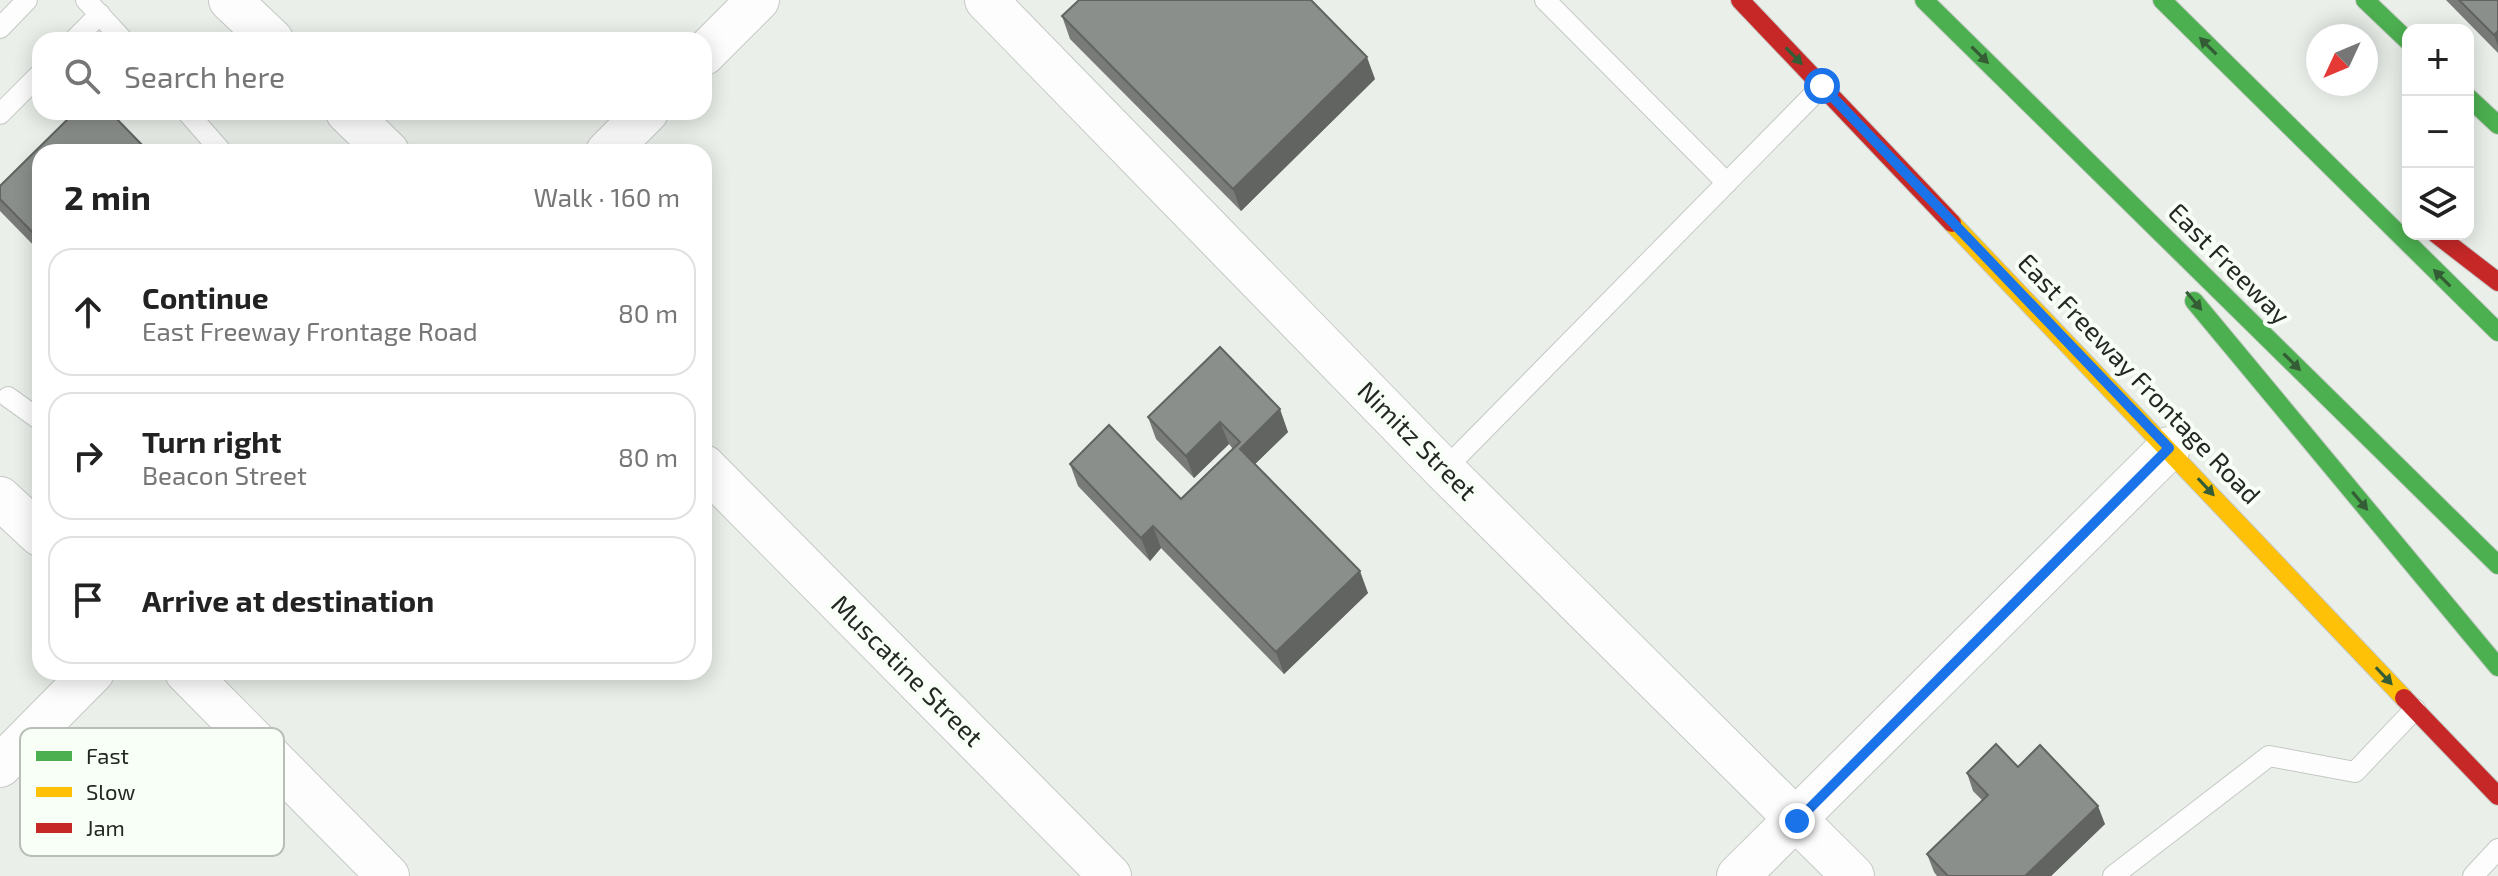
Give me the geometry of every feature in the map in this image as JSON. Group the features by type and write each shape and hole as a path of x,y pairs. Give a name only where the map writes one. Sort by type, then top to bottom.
{"main road":[{"name":"East Freeway Frontage Road","path":"1740,0 2498,796"},
{"name":"East Freeway","path":"1924,0 2498,565"},
{"path":"2162,0 2498,332"},
{"path":"2365,0 2402,35"},
{"path":"2254,91 2384,193"},
{"path":"2474,103 2498,125"},
{"path":"2037,111 2157,256"},
{"path":"2444,240 2498,282"},
{"path":"2177,280 2498,667"}],"street":[{"path":"230,0 264,32"},
{"path":"712,46 758,0"},
{"name":"Nimitz Street","path":"986,0 1444,470 1853,876"},
{"path":"355,120 380,144"},
{"path":"615,144 639,120"},
{"path":"1738,876 1797,821 2169,448"},
{"name":"Muscatine Street","path":"712,474 1110,876"},
{"path":"0,498 32,528"},
{"path":"38,728 85,680"},
{"path":"194,680 241,728"},
{"path":"0,766 20,746"},
{"path":"284,771 388,876"}],"lane":[{"path":"0,28 27,0"},
{"path":"1554,3 1727,183"},
{"path":"79,32 93,7 116,32"},
{"path":"0,114 32,82"},
{"path":"1444,470 1822,86"},
{"path":"194,120 215,144"},
{"path":"8,397 32,414"},
{"path":"2113,876 2269,756 2355,772 2415,709"},
{"path":"2473,876 2498,849"}],"building":[{"path":"1079,0 1311,0 1367,57 1233,189 1062,16"},
{"path":"2459,0 2498,0 2498,31 2494,35"},
{"path":"67,120 118,120 141,144 43,144"},
{"path":"32,154 32,232 0,199 0,186"},
{"path":"1220,347 1280,409 1240,449 1360,571 1276,652 1153,526 1141,538 1070,464 1109,425 1181,499 1240,442 1220,422 1186,456 1148,417"},
{"path":"1996,744 2018,767 2040,745 2098,806 2025,876 1948,876 1927,854 1988,795 1967,773"}],"traffic: fast":[{"path":"1924,0 2498,565"},
{"path":"2162,0 2498,332"},
{"path":"2365,0 2402,35"},
{"path":"2474,103 2498,125"},
{"path":"2194,301 2498,667"}],"traffic: slow":[{"path":"1952,223 2404,698"}],"traffic: jam":[{"path":"1740,0 1952,223"},
{"path":"2444,240 2498,282"},
{"path":"2404,698 2498,796"}],"route":[{"path":"1797,821 2169,448 1822,86"}]}
